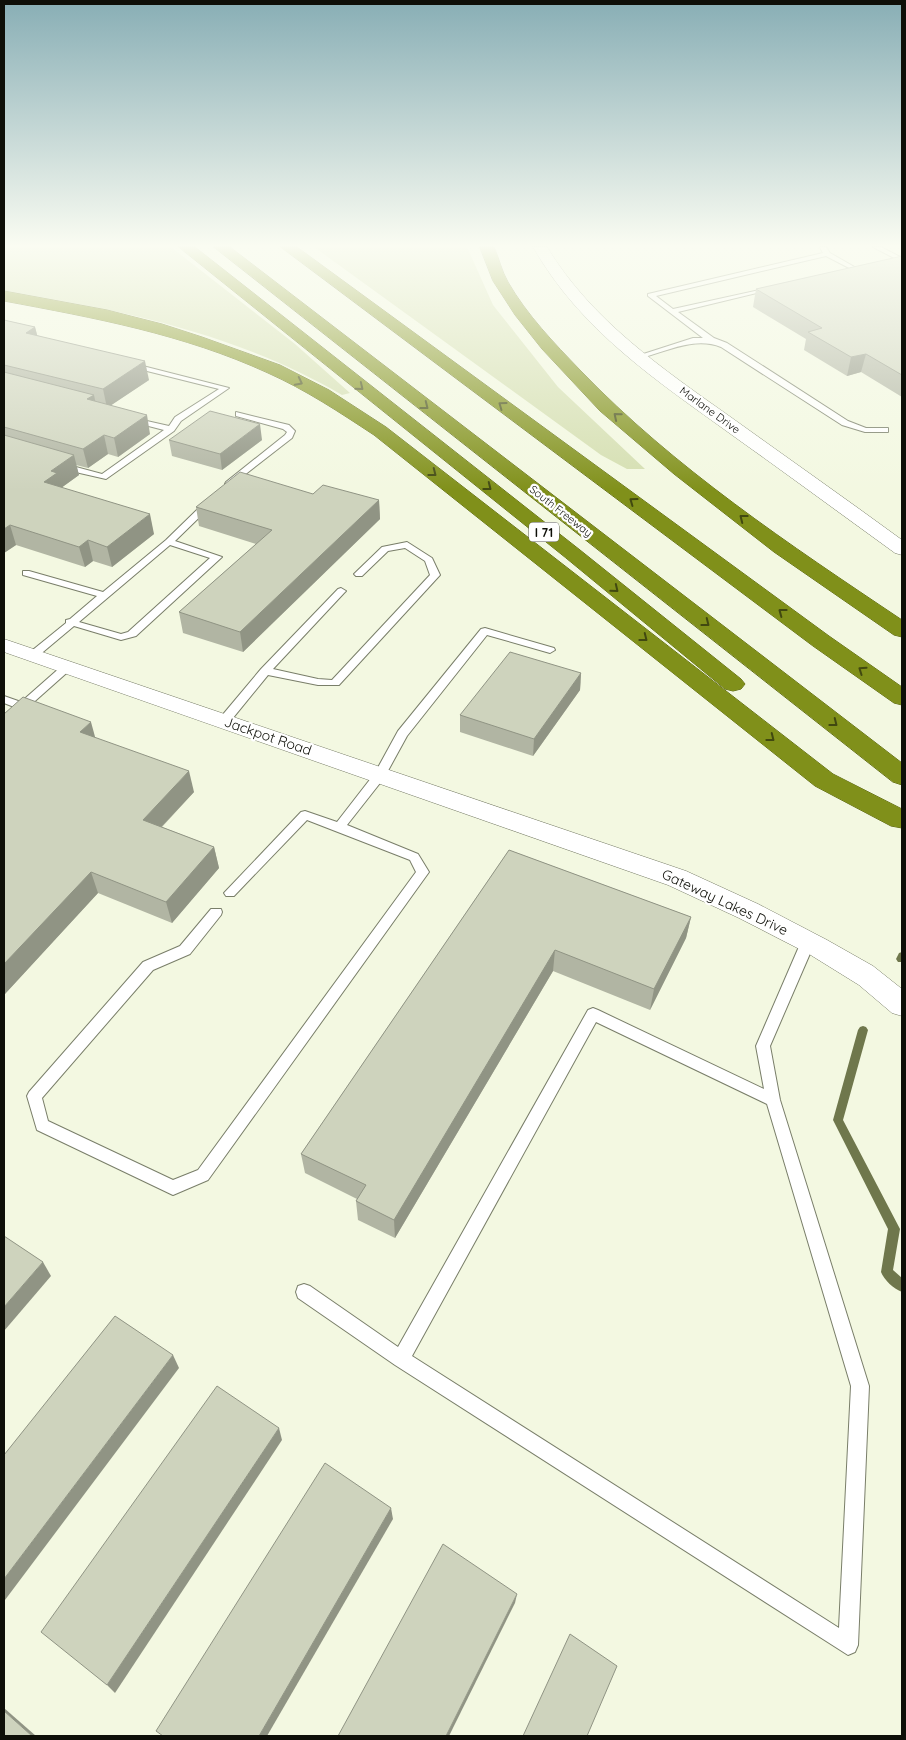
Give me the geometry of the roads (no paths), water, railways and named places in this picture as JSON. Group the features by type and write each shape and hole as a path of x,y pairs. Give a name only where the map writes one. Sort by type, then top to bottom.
{"highway":[{"path":"159,328 274,369 323,394 388,437 824,780 901,821"},
{"name":"I 71","path":"288,328 573,554 901,821"},
{"name":"South Freeway","path":"326,328 902,776"},
{"path":"398,328 821,641 902,698"},
{"path":"534,328 548,346 606,407 681,470 781,548 902,630"},
{"path":"781,548 817,585 902,646"}],"street":[{"name":"Marlane Drive","path":"605,328 638,357 902,549"},
{"name":"Jackpot Road","path":"4,644 533,829"},
{"name":"Gateway Lakes Drive","path":"533,829 677,878 747,909 864,975 902,1004"}],"lane":[{"path":"695,328 845,423 865,430 885,430"},
{"path":"638,357 696,340 711,340"},
{"path":"49,462 103,477 171,429 178,420 225,388 119,361"},
{"path":"33,655 70,622 169,542 221,490 289,436 291,431 286,426 239,414"},
{"path":"124,417 171,429"},
{"path":"70,622 121,637 132,634 217,556 169,542"},
{"path":"265,671 318,682 335,683 435,575 429,560 407,544 385,549 359,574"},
{"path":"26,573 103,595"},
{"path":"224,721 265,671 341,591"},
{"path":"339,827 380,775 402,734 486,631 550,650"},
{"path":"4,722 67,667"},
{"path":"4,699 22,706"},
{"path":"216,912 185,950 148,966 34,1096 42,1125 173,1188 203,1175 423,872 414,858 305,815 230,893"},
{"path":"304,1292 401,1359 848,1645 860,1386 773,1100 763,1046 808,942"},
{"path":"401,1359 593,1014 773,1100"}],"waterway":[{"path":"863,1030 838,1120 894,1229 887,1272 902,1286"}]}
